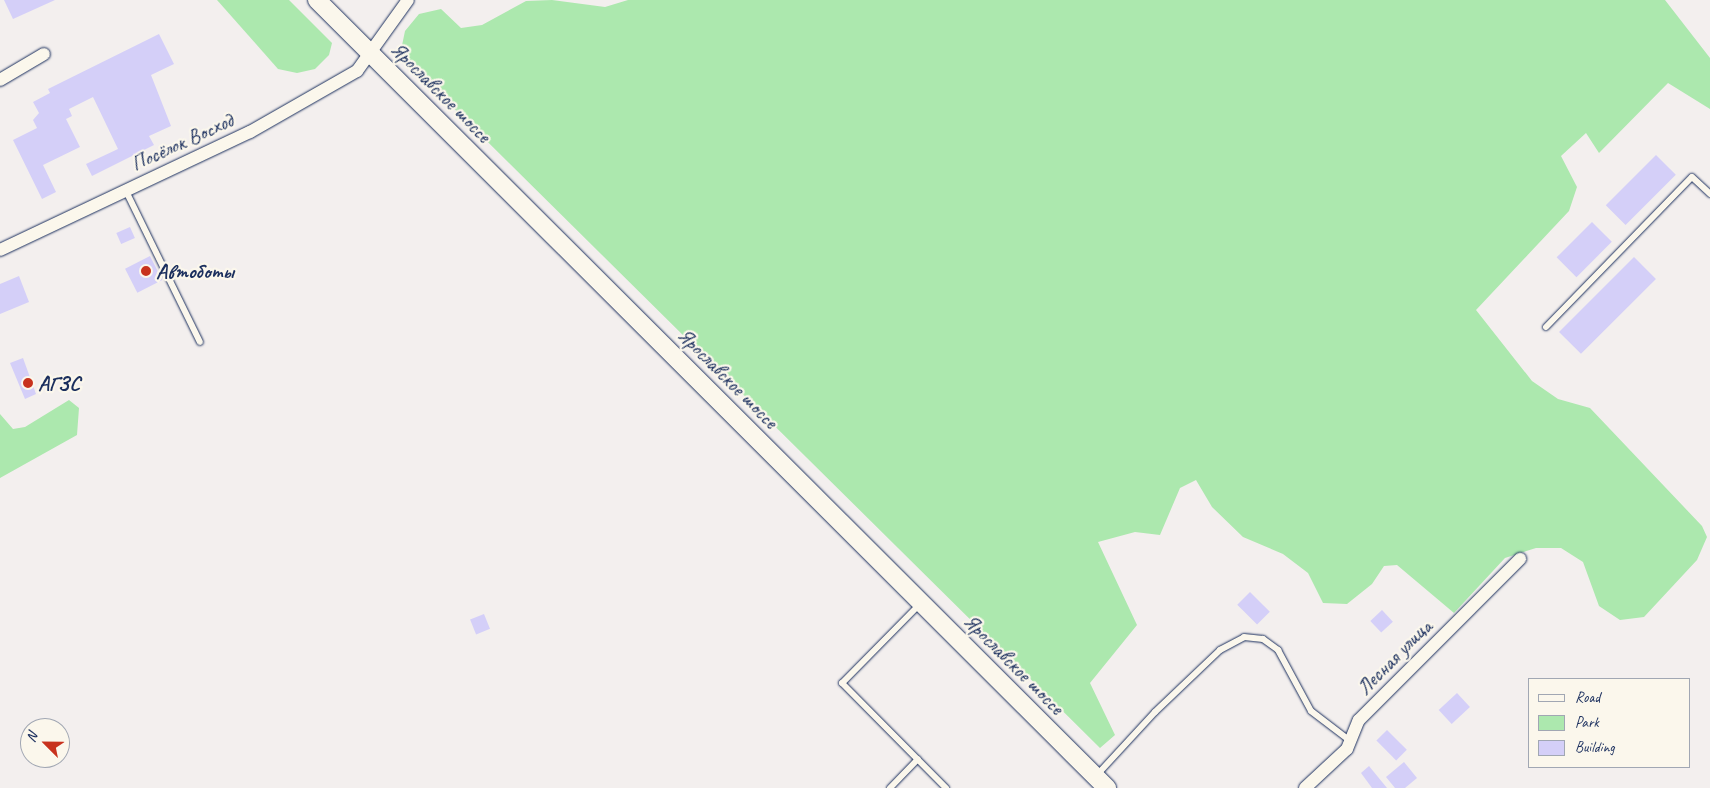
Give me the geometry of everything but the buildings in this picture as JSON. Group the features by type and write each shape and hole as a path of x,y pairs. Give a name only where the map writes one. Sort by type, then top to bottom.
{"main road":[{"name":"Ярославское шоссе","path":"317,0 1101,783"}],"street":[{"name":"Посёлок Восход","path":"0,250 258,128 357,71 408,0"},
{"path":"0,80 44,54"},
{"name":"Лесная улица","path":"1305,788 1341,756 1359,720 1520,559"}],"lane":[{"path":"1546,327 1692,177 1710,194"},
{"path":"126,191 200,342"},
{"path":"921,603 842,683 946,788"},
{"path":"1101,783 1155,712 1213,657 1244,637 1263,639 1278,650 1311,711 1347,735 1350,741"},
{"path":"890,788 918,760"}],"green space":[{"path":"217,0 289,0 332,43 329,55 315,69 297,73 278,69"},
{"path":"552,0 605,7 628,0 1665,0 1710,58 1710,109 1668,83 1599,153 1586,133 1561,156 1577,187 1569,211 1476,310 1532,381 1558,399 1590,408 1702,526 1707,537 1697,560 1644,617 1620,620 1599,606 1583,562 1561,548 1536,548 1505,558 1454,613 1397,565 1384,566 1372,584 1347,604 1323,603 1308,573 1283,554 1243,537 1212,507 1196,480 1180,488 1160,535 1135,532 1098,542 1137,625 1090,683 1115,735 1100,748 400,55 405,31 419,14 441,9 461,28 482,25 526,1"},
{"path":"69,400 79,408 77,435 0,478 0,414 13,429 25,427"}],"place":[{"name":"Автоботы","path":"146,271"},
{"name":"АГЗС","path":"28,383"}]}
